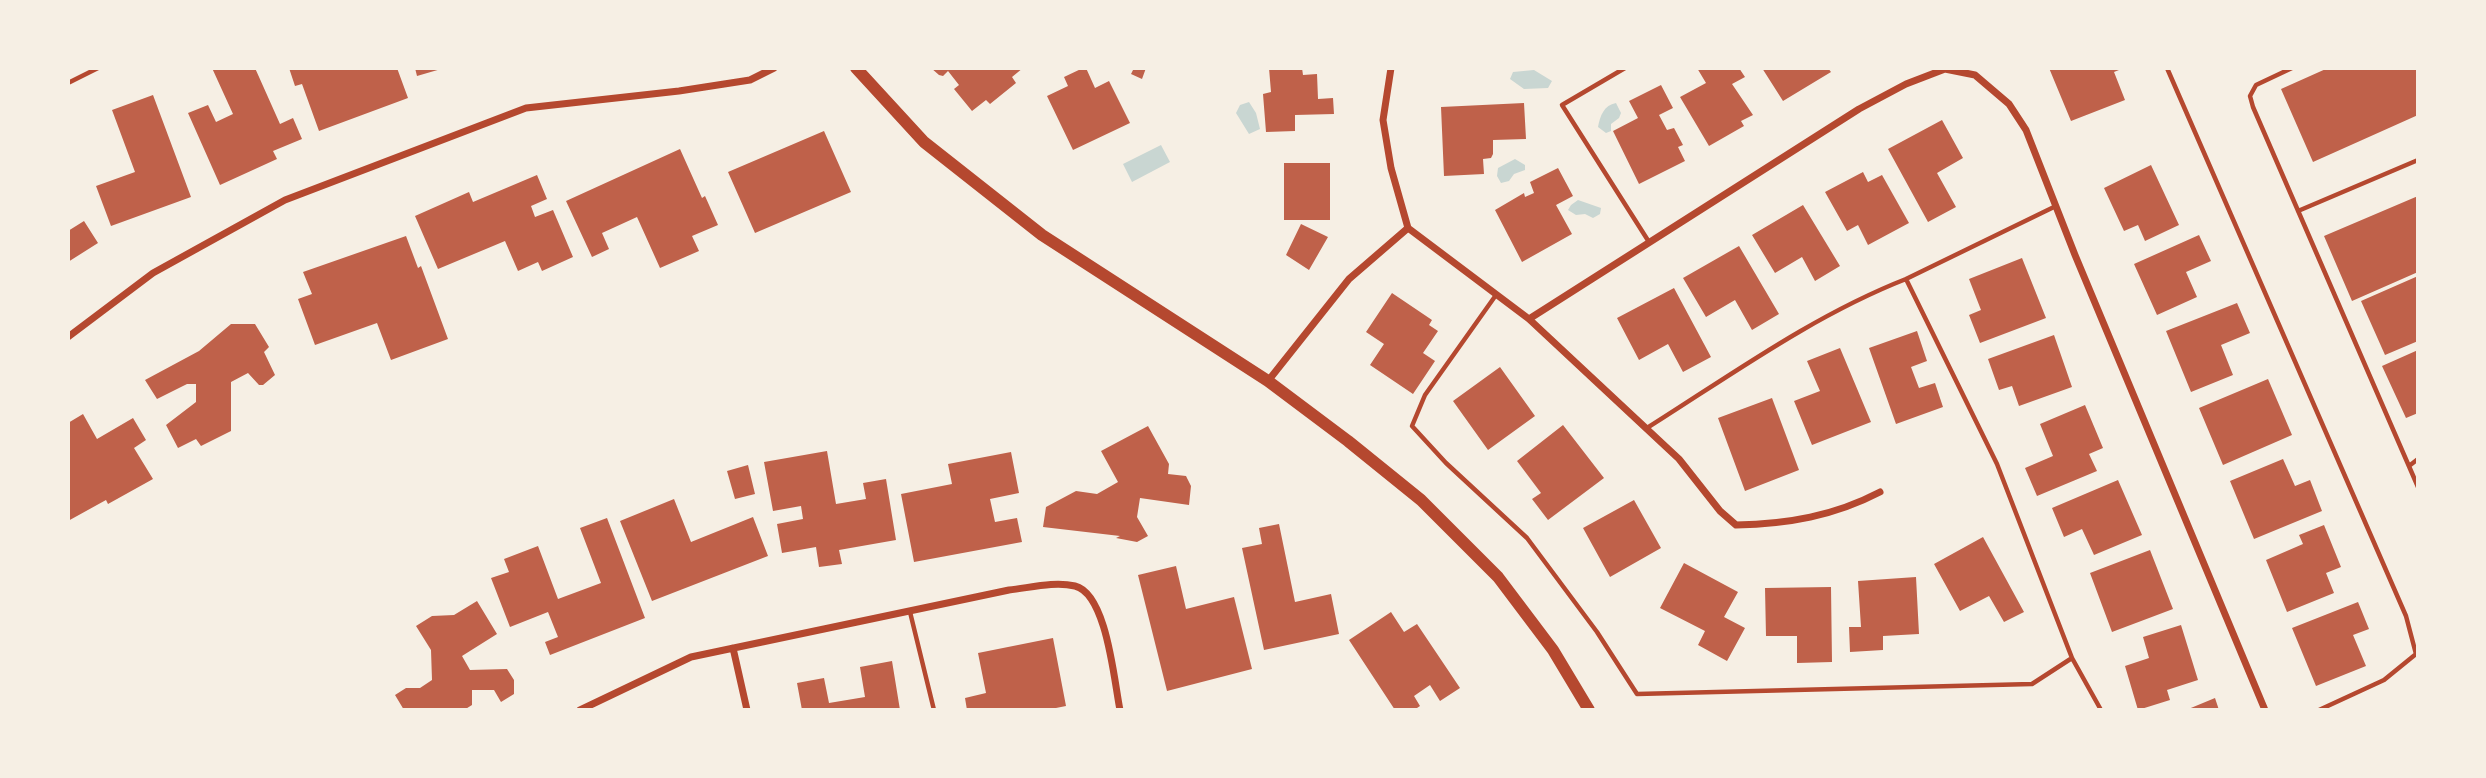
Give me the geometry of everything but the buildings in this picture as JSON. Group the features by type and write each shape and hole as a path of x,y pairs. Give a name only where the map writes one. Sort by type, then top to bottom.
{"street":[{"path":"68,337 153,273 285,200 526,108 679,91 750,80 774,68"},
{"path":"856,68 924,142 1042,235 1268,381 1421,500 1498,577 1553,650 1589,710"},
{"path":"1391,68 1382,120 1391,168 1408,228 1529,319 1679,459 1720,511 1736,525 1826,515 1853,506 1880,492"},
{"path":"1529,319 1859,109 1906,83 1945,69 1975,75 2009,104 2026,130 2265,710"},
{"path":"1268,381 1349,279 1408,228"},
{"path":"579,710 691,657 1009,590 1056,585 1076,586 1090,595 1101,615 1120,710"},
{"path":"733,648 747,710"}],"lane":[{"path":"68,83 98,68"},
{"path":"1625,68 1562,105 1650,242"},
{"path":"2167,68 2406,616 2416,654 2384,680 2319,710"},
{"path":"2292,68 2256,85 2250,96 2253,107 2418,486"},
{"path":"2298,211 2418,160"},
{"path":"1647,429 1757,358 1868,294 1906,279 2056,206"},
{"path":"1906,279 1997,464 2072,658 2101,710"},
{"path":"1496,295 1426,395 1412,426 1446,463 1527,538 1597,632 1637,694 2032,684 2072,658"},
{"path":"2409,466 2418,459"},
{"path":"910,611 934,710"}],"shaded area":[{"path":"1534,70 1552,81 1548,88 1524,89 1510,79 1513,72"},
{"path":"1249,102 1256,113 1260,129 1249,134 1236,113 1240,105"},
{"path":"1616,103 1621,113 1611,124 1611,131 1606,133 1598,127 1600,119 1606,109"},
{"path":"1161,145 1170,162 1132,182 1123,164"},
{"path":"1515,159 1525,165 1525,170 1501,183 1497,176 1498,168"},
{"path":"1578,200 1601,208 1600,214 1593,218 1585,214 1576,215 1568,210"}]}
